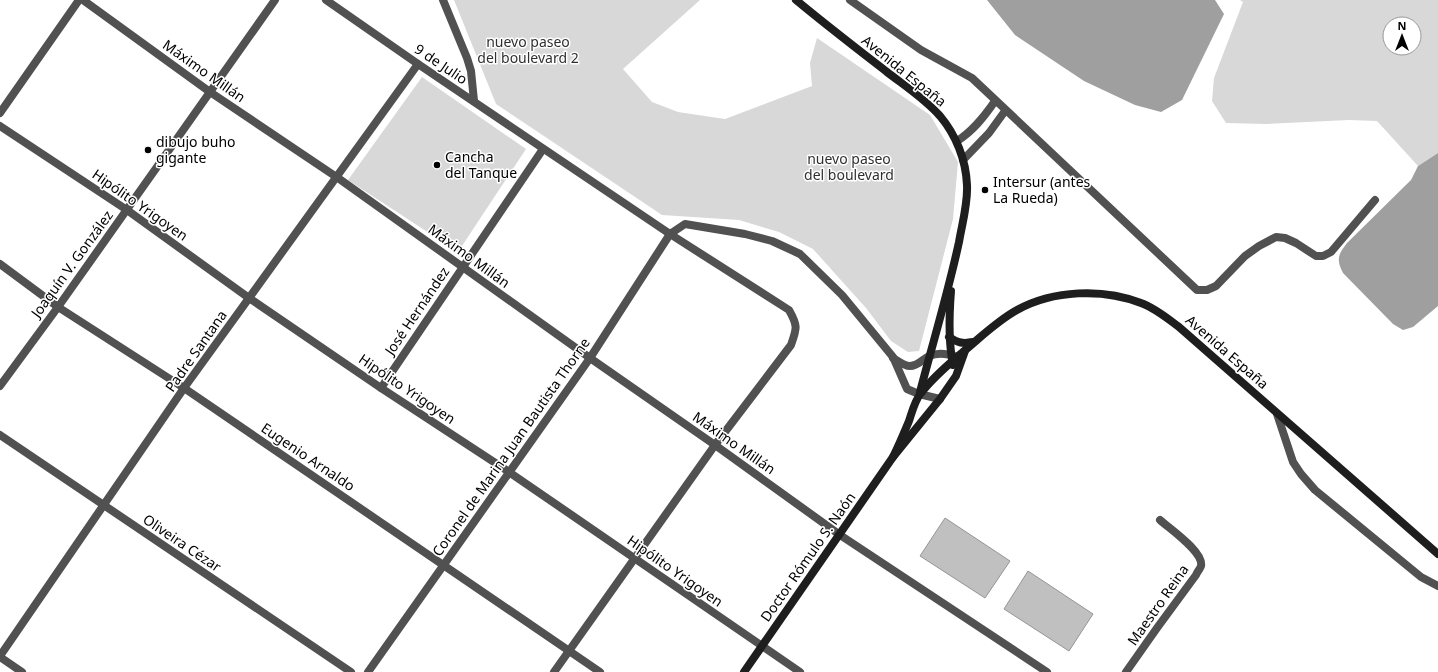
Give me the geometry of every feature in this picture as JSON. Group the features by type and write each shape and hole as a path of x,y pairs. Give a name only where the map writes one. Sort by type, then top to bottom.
{"main road":[{"name":"Avenida España","path":"796,0 832,30 928,103 947,125 957,141 963,160 967,188 966,208 952,275 919,394"},
{"name":"Avenida España","path":"952,275 948,323 956,376"},
{"name":"Avenida España","path":"965,350 984,333 1016,310 1041,300 1085,294 1116,296 1141,303 1159,312 1179,327 1438,554"},
{"path":"949,337 957,342 965,344 974,342"},
{"name":"Doctor Rómulo S. Naón","path":"893,457 919,394 953,357 965,350"},
{"name":"Doctor Rómulo S. Naón","path":"744,672 893,457 956,376 965,350"}],"street":[{"path":"0,113 80,0"},
{"name":"Máximo Millán","path":"83,0 210,92 338,178 840,535 1047,672"},
{"name":"Joaquín V. González","path":"0,386 58,307 275,0"},
{"name":"9 de Julio","path":"326,0 543,149 670,234 789,310 796,323 795,334 791,345 715,445 554,672"},
{"path":"443,0 468,58 474,101"},
{"path":"850,0 921,50 972,78 1005,111 1197,290 1207,290 1216,286 1245,256 1259,246 1276,237 1285,238 1296,243 1316,256 1323,256 1331,252 1375,200"},
{"name":"Padre Santana","path":"0,657 184,388 338,178 418,64"},
{"path":"957,141 978,125 996,101"},
{"path":"963,160 989,133 1005,111"},
{"name":"Hipólito Yrigoyen","path":"0,126 127,210 249,298 381,388 509,472 800,672"},
{"name":"José Hernández","path":"381,388 543,149"},
{"path":"670,234 685,224 745,234 772,241 800,254 842,295 893,357 903,364 910,366 918,364 930,356 937,354 953,357"},
{"name":"Coronel de Marina Juan Bautista Thorne","path":"368,672 590,358 670,234"},
{"name":"Eugenio Arnaldo","path":"0,264 58,307 184,388 600,672"},
{"path":"893,357 907,389 919,394 940,398"},
{"path":"1277,414 1294,462 1301,474 1315,490 1420,577 1438,586"},
{"name":"Oliveira Cézar","path":"0,435 351,672"},
{"name":"Maestro Reina","path":"1126,672 1201,566 1200,558 1195,550 1160,520"},
{"path":"0,657 22,672"}],"green space":[{"name":"nuevo paseo del boulevard","path":"454,0 700,0 623,69 652,102 678,112 725,119 812,86 810,63 817,38 930,115 958,162 953,219 919,351 908,352 891,341 866,308 813,249 779,232 739,220 662,215 496,104"},
{"path":"1240,0 1438,0 1438,153 1418,166 1377,121 1349,120 1266,124 1226,123 1212,101 1214,78 1243,2"},
{"name":"Cancha del Tanque","path":"422,77 526,149 458,252 348,180"}],"shaded area":[{"path":"987,0 1215,0 1224,14 1182,100 1161,112 1135,105 1084,81 1015,35"},
{"path":"1438,153 1438,306 1413,327 1403,330 1393,324 1343,273 1339,264 1339,257 1347,243 1411,180 1418,166"}],"building":[{"path":"945,518 1010,561 985,598 920,556"},
{"path":"1028,571 1093,614 1069,651 1004,609"}],"place":[{"name":"dibujo buho gigante","path":"148,150"},
{"name":"Cancha del Tanque","path":"437,165"},
{"name":"Intersur (antes La Rueda)","path":"985,190"}],"park label":[{"name":"nuevo paseo del boulevard 2","path":"528,50"}]}
